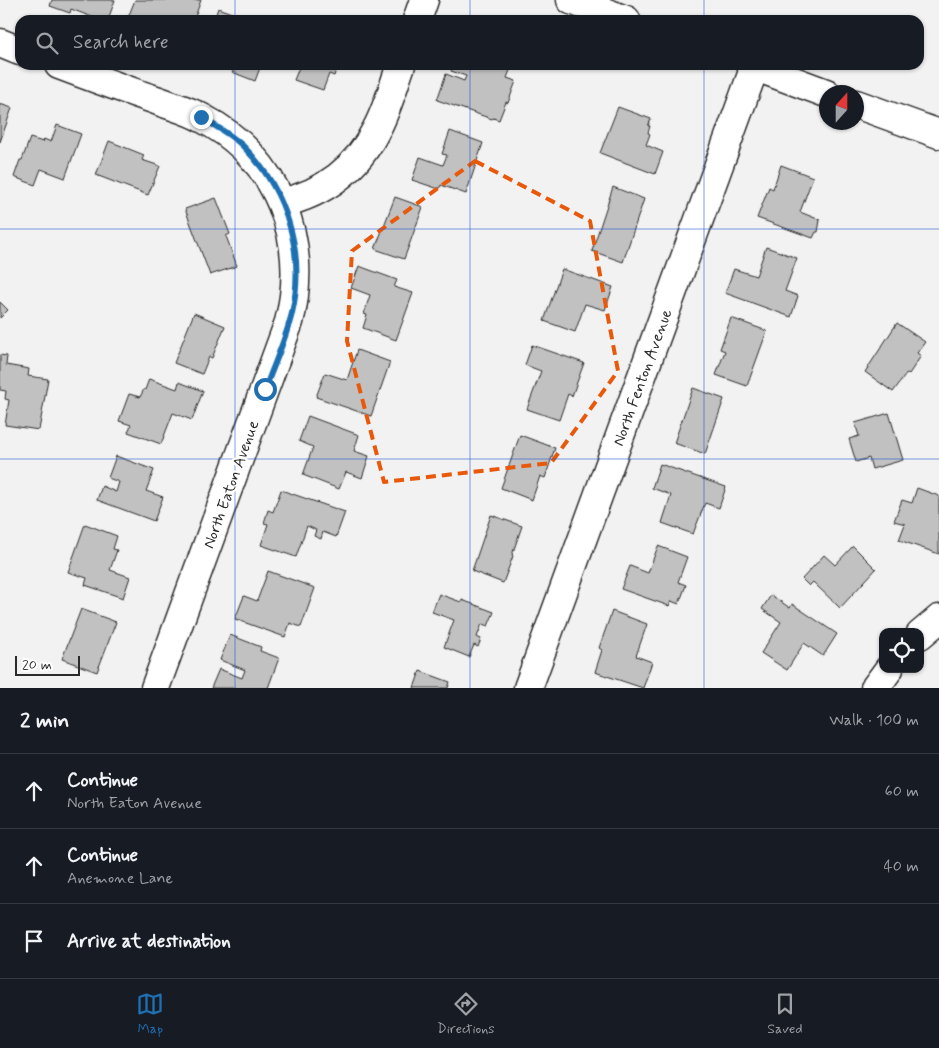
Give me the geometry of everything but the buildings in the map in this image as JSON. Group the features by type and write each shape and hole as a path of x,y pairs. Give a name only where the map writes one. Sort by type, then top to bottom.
{"street":[{"path":"419,15 424,0"},
{"path":"571,0 612,15"},
{"path":"0,43 15,49"},
{"name":"North Eaton Avenue","path":"73,70 201,117 227,133 242,146 273,186 289,222 295,252 296,282 292,312 155,688"},
{"path":"282,203 302,198 330,184 353,164 376,129 398,70"},
{"name":"North Fenton Avenue","path":"528,688 752,70"},
{"path":"764,70 819,90"},
{"path":"864,107 939,134"},
{"path":"924,632 939,619"},
{"path":"875,688 886,673"}],"highlighted area":[{"path":"475,161 590,221 618,371 551,463 384,482 347,341 352,251"}],"route":[{"path":"201,117 227,133 242,146 268,177 282,203 292,232 296,272 294,302 289,322 265,389"}]}
